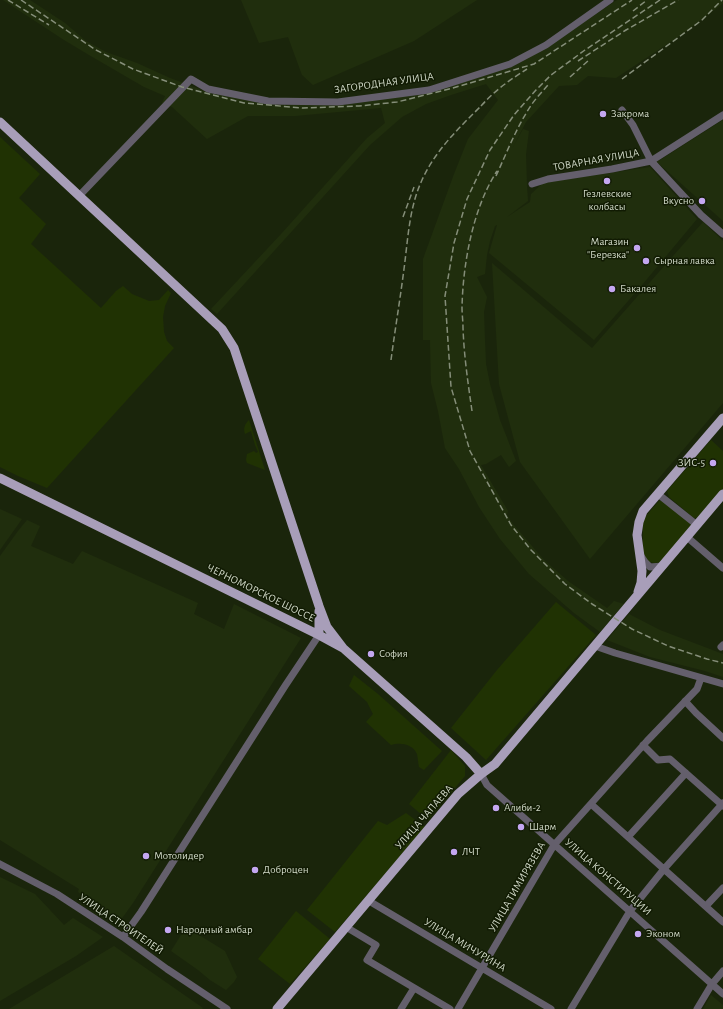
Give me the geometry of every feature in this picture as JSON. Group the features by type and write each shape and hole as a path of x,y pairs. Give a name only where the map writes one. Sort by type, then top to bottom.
{"main road":[{"path":"0,122 222,329 234,348 319,606 327,627 343,648"},
{"path":"634,600 641,583 642,571 637,535 638,522 643,511 723,418"},
{"name":"ЧЕРНОМОРСКОЕ ШОССЕ","path":"0,478 343,648 466,757 481,774"},
{"name":"УЛИЦА ЧАПАЕВА","path":"277,1009 458,794 495,764 723,494"},
{"path":"319,606 319,635"},
{"path":"466,757 477,764 487,765 511,745"}],"street":[{"name":"ЗАГОРОДНАЯ УЛИЦА","path":"79,196 191,79 208,90 268,101 338,102 428,90 510,64 546,45 610,0"},
{"path":"622,110 633,125 651,161 701,215 723,234"},
{"name":"ТОВАРНАЯ УЛИЦА","path":"532,184 548,179 651,161 723,115"},
{"path":"658,494 697,525"},
{"path":"687,537 723,568"},
{"path":"640,554 650,567 663,566"},
{"path":"123,937 142,912 319,635"},
{"path":"595,646 723,684"},
{"name":"УЛИЦА ТИМИРЯЗЕВА","path":"458,1009 554,845 643,745 697,689 702,678"},
{"path":"685,701 723,738"},
{"path":"571,1009 630,910 664,869 722,805 670,758 658,760 643,745"},
{"path":"628,837 686,773"},
{"name":"УЛИЦА КОНСТИТУЦИИ","path":"481,774 487,785 630,910 723,994"},
{"path":"591,804 723,922"},
{"name":"УЛИЦА СТРОИТЕЛЕЙ","path":"0,864 57,894 123,937 167,969 227,1009"},
{"path":"706,906 723,888"},
{"name":"УЛИЦА МИЧУРИНА","path":"369,901 551,1009"},
{"path":"346,928 376,945 367,960 450,1009"},
{"path":"697,1009 712,984 723,971"},
{"path":"401,1009 414,988"}],"shaded area":[{"path":"3,0 30,0 65,23 86,41 106,52 137,63 170,78 210,93 263,102 363,101 494,72 574,29 617,0 723,0 722,4 684,33 616,78 588,76 577,85 559,86 526,122 512,149 523,129 529,131 526,154 528,201 507,217 530,202 531,194 543,183 650,167 697,219 594,340 489,253 497,225 495,226 490,241 485,274 477,277 487,297 484,312 485,341 486,364 490,384 500,420 516,461 509,467 501,455 486,464 481,465 508,511 507,515 544,560 568,581 607,608 614,601 624,604 600,632 574,613 529,574 500,539 479,507 459,469 445,448 431,383 430,340 423,340 423,259 468,139 498,100 486,84 426,104 402,117 370,145 217,314 211,309 282,233 367,138 385,123 381,108 295,116 248,116 207,139 172,107 162,103 165,96 144,87 89,55"},
{"path":"241,0 477,0 414,41 313,85 302,75 288,37 259,43"},
{"path":"723,120 723,221 657,162"},
{"path":"0,137 40,174 19,198 46,224 31,244 101,308 116,291 123,286 132,294 149,301 159,300 168,290 171,293 165,306 163,317 164,332 167,341 174,348 47,488 0,467"},
{"path":"703,222 723,241 723,403 590,559 520,462 499,384 492,263 592,348"},
{"path":"249,420 265,470 247,463 246,460 247,454 254,451 256,453 258,452 251,431 245,434 245,426"},
{"path":"711,440 723,451 723,489 699,517 694,518 669,497 667,491"},
{"path":"659,501 666,501 691,522 691,528 661,562 654,563 647,561 643,555 643,523 646,516"},
{"path":"0,509 22,519 0,550"},
{"path":"27,520 40,526 31,546 73,564 82,551 198,603 194,614 224,629 234,604 301,638 133,903 120,921 78,892 79,889 0,840 0,556"},
{"path":"556,602 596,635 486,760 451,728 497,670"},
{"path":"629,614 660,630 723,654 723,677 650,657 607,640"},
{"path":"354,675 378,694 442,751 424,770 419,767 417,754 413,748 402,744 391,745 366,722 373,714 367,702 349,686"},
{"path":"451,750 465,766 465,776 428,820 409,804"},
{"path":"406,813 425,827 335,932 307,910 378,821 387,825"},
{"path":"0,877 35,894 64,925 73,918 103,937 76,956 0,1001"},
{"path":"296,911 330,939 290,984 258,959"},
{"path":"186,927 225,951 237,977 226,990 171,951"},
{"path":"114,946 203,1008 9,1009"},
{"path":"711,995 723,1005 723,1009 703,1009"}],"railway":[{"path":"8,0 49,25"},
{"path":"21,0 96,50 133,69 182,87 244,103 303,108 359,106 397,102 453,88 534,64 632,0"},
{"path":"633,11 647,0"},
{"path":"660,0 585,50 551,75 514,115 490,150 467,199 454,243 445,296 451,387 470,451 511,525 531,550 565,584 592,604 632,629 668,646 723,663"},
{"path":"578,61 626,30 678,0"},
{"path":"622,79 702,20 722,0"},
{"path":"570,77 589,60"},
{"path":"481,106 491,95 527,69"},
{"path":"496,176 512,139 522,121 532,104 548,85"},
{"path":"391,360 410,224 414,202 422,180 434,158 442,148 458,129 485,102"},
{"path":"472,411 466,370 462,307 463,290 467,254 471,236 482,202 497,171"},
{"path":"403,217 414,187"}],"place":[{"name":"Закрома","path":"603,114"},
{"name":"Гезлевские колбасы","path":"607,181"},
{"name":"Вкусно","path":"702,201"},
{"name":"Магазин \"Березка\"","path":"637,248"},
{"name":"Сырная лавка","path":"646,261"},
{"name":"Бакалея","path":"612,289"},
{"name":"ЗИС-5","path":"713,463"},
{"name":"София","path":"371,654"},
{"name":"Алиби-2","path":"496,808"},
{"name":"Шарм","path":"521,827"},
{"name":"ЛЧТ","path":"454,852"},
{"name":"Мотолидер","path":"146,856"},
{"name":"Доброцен","path":"255,870"},
{"name":"Народный амбар","path":"168,930"},
{"name":"Эконом","path":"638,934"}]}
